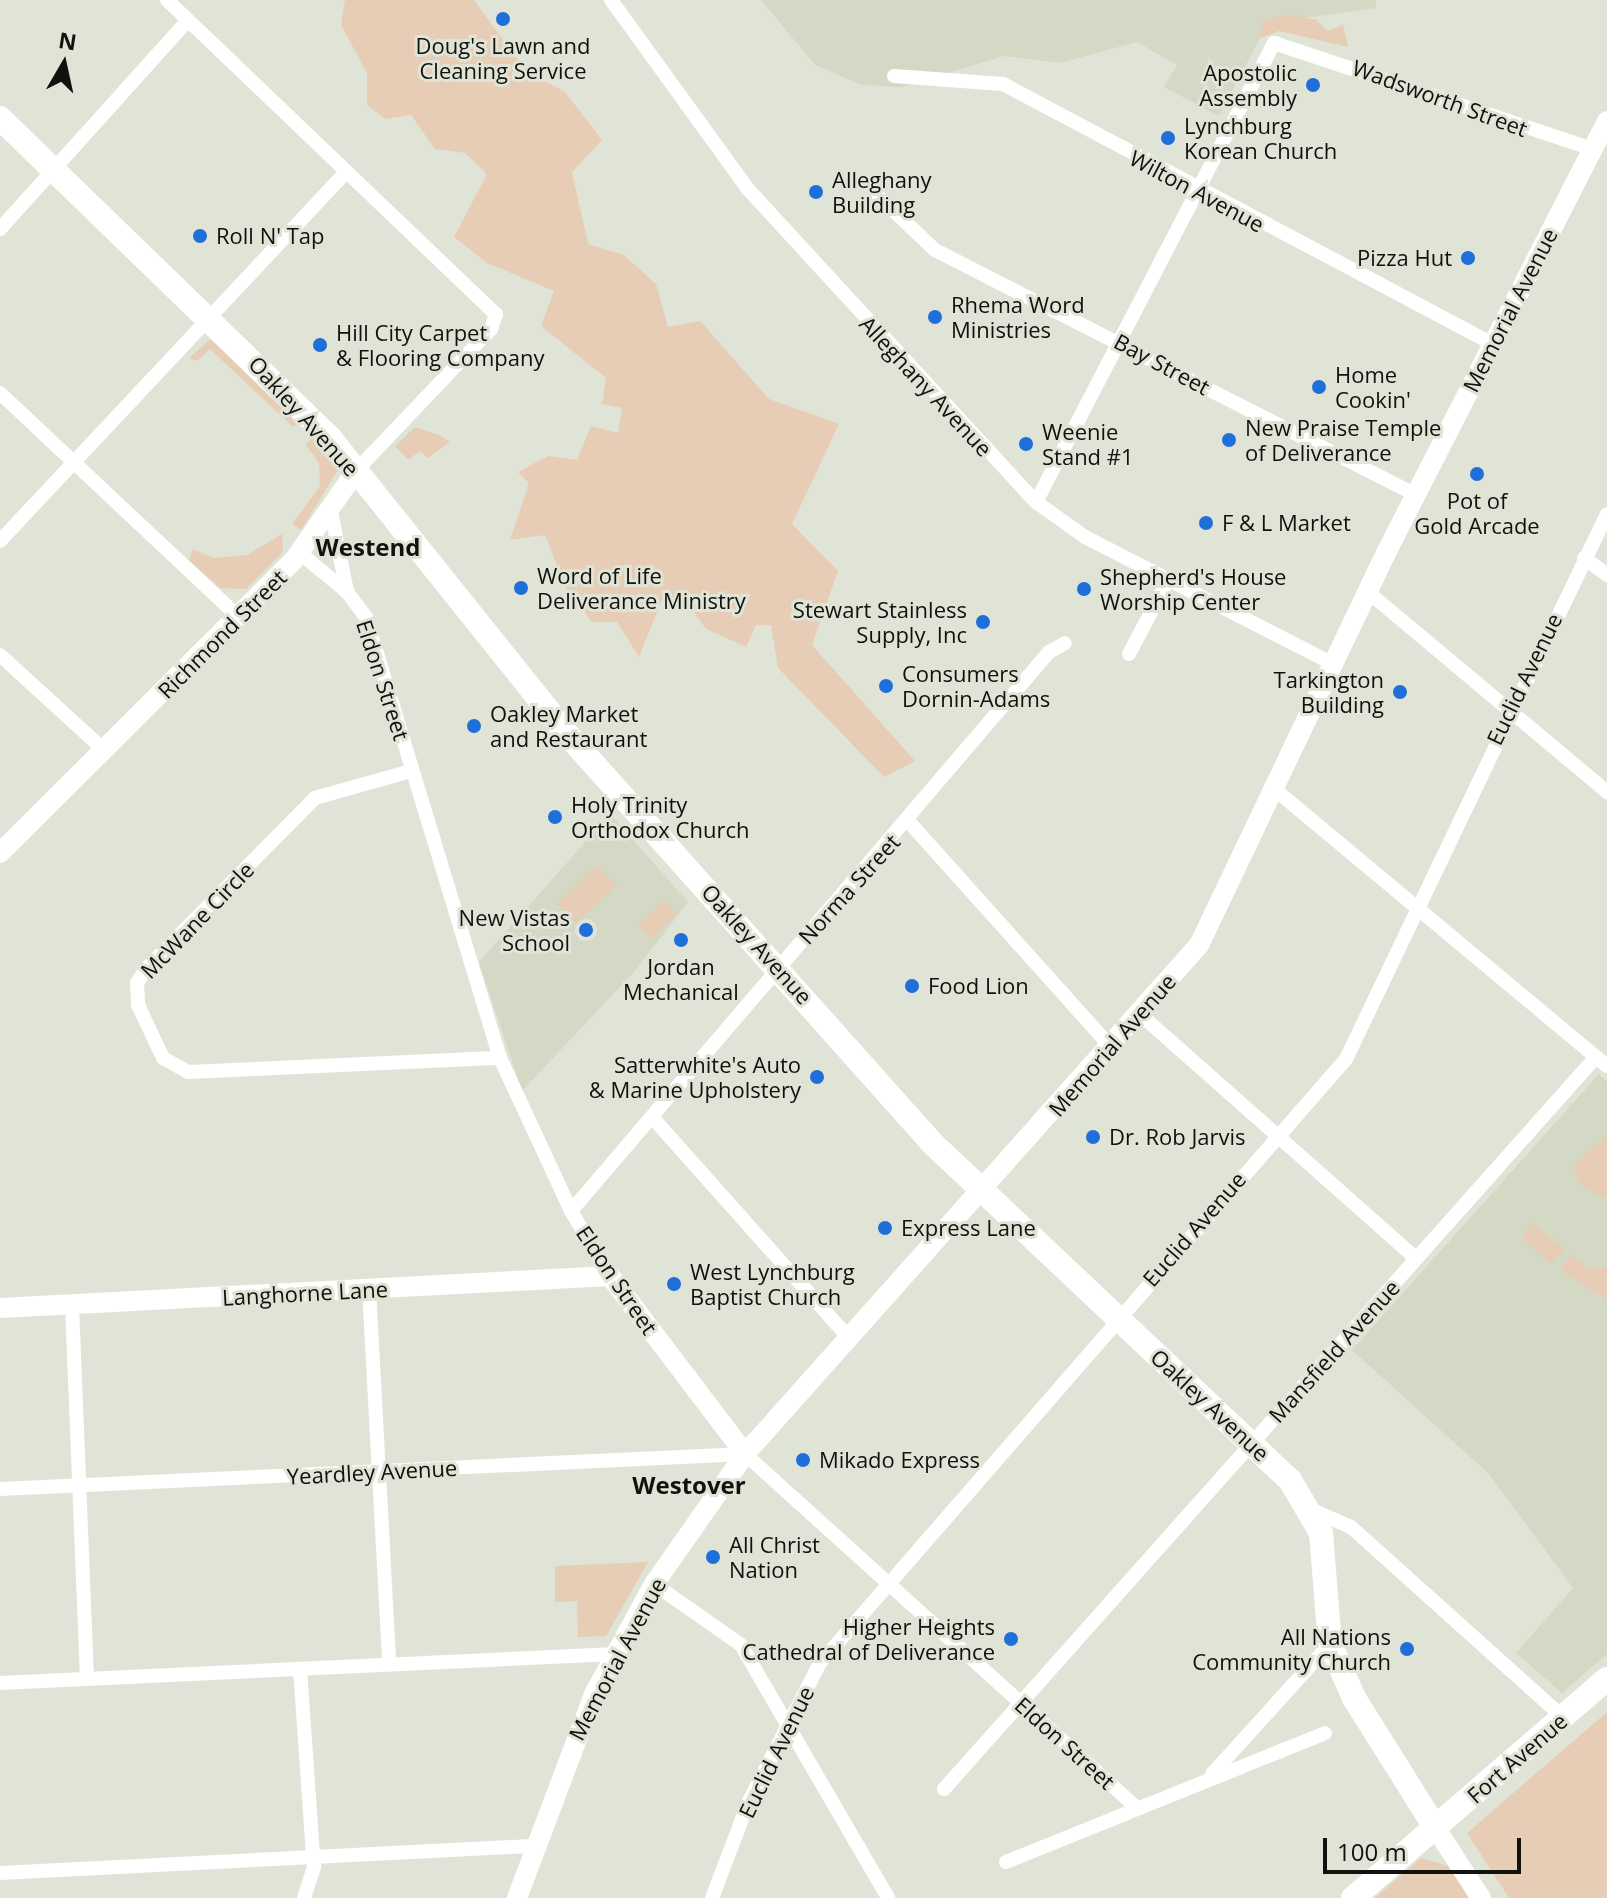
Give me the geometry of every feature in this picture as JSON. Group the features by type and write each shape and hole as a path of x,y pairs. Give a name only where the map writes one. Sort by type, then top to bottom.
{"main road":[{"name":"Oakley Avenue","path":"0,118 209,317 356,471 567,734 981,1194 1252,1442 1312,1510"},
{"name":"Memorial Avenue","path":"517,1898 532,1846 615,1654 654,1584 745,1454 1141,1015 1199,945 1272,787 1491,343 1600,149 1607,121"},
{"name":"Richmond Street","path":"0,853 240,618 300,553 331,512 356,471"},
{"name":"Langhorne Lane","path":"0,1308 610,1276"},
{"name":"Eldon Street","path":"610,1276 745,1454"},
{"path":"1312,1510 1325,1559 1330,1644 1354,1698 1481,1898"},
{"name":"Fort Avenue","path":"1353,1898 1607,1679"}],"street":[{"path":"0,541 346,172 167,0"},
{"name":"Alleghany Avenue","path":"611,0 747,188 1036,502 1085,537 1333,664"},
{"path":"0,229 188,20"},
{"name":"Wadsworth Street","path":"1194,191 1274,43 1600,149"},
{"name":"Wilton Avenue","path":"894,76 1003,84 1194,191 1491,343"},
{"name":"Richmond Street","path":"346,172 489,303 496,314 491,329 356,471"},
{"path":"1036,502 1194,191"},
{"name":"Bay Street","path":"877,195 935,250 1117,340 1416,495"},
{"path":"0,393 240,618"},
{"name":"Eldon Street","path":"331,512 347,592"},
{"name":"Euclid Avenue","path":"712,1898 788,1724 820,1663 885,1583 1115,1318 1346,1059 1508,710 1607,514"},
{"name":"Eldon Street","path":"300,553 347,592 366,617 500,1058 571,1211 610,1276"},
{"path":"1584,558 1607,575"},
{"path":"1129,654 1169,578"},
{"path":"1368,592 1607,792"},
{"name":"Norma Street","path":"571,1211 909,822 1049,652 1065,643"},
{"path":"0,655 105,751"},
{"name":"McWane Circle","path":"411,771 315,798 147,968 137,983 138,1005 163,1058 188,1072 500,1058"},
{"path":"1272,787 1602,1061"},
{"path":"909,822 1111,1047"},
{"path":"1141,1015 1416,1258"},
{"name":"Mansfield Avenue","path":"944,1789 1416,1258 1602,1061"},
{"path":"652,1117 848,1337"},
{"path":"369,1289 389,1664"},
{"path":"72,1305 87,1679"},
{"name":"Eldon Street","path":"745,1454 1137,1808"},
{"name":"Yeardley Avenue","path":"0,1489 745,1454"},
{"name":"Oakley Avenue","path":"1312,1510 1338,1519 1563,1717"},
{"path":"654,1584 741,1645 888,1898"},
{"path":"1210,1776 1330,1644"},
{"path":"0,1683 615,1654"},
{"path":"300,1669 312,1858 304,1898"},
{"path":"1006,1862 1210,1776 1325,1733"},
{"path":"0,1873 532,1846"}],"shaded area":[{"path":"345,0 474,0 526,71 565,92 602,140 572,172 588,244 624,255 656,284 668,327 700,321 769,399 839,424 792,524 838,571 812,645 915,761 884,777 778,668 771,625 756,625 746,647 706,629 687,603 661,602 639,657 617,622 592,622 566,588 545,535 510,540 529,483 518,472 548,456 577,460 591,426 618,433 622,408 602,404 606,378 541,326 554,291 487,263 454,237 487,174 465,153 435,149 411,115 385,119 367,105 367,73 341,25"},
{"path":"761,0 1376,0 1376,8 1268,23 1219,116 1164,87 1177,65 1137,42 1060,63 1004,56 902,87 861,85 815,65"},
{"path":"1288,14 1317,20 1327,31 1343,25 1348,47 1279,31 1258,39 1264,20"},
{"path":"213,337 304,418 293,427 210,349 197,361 189,358"},
{"path":"415,427 450,442 428,458 420,451 408,460 395,446"},
{"path":"315,433 338,470 301,530 292,524 320,486 319,463 306,445"},
{"path":"282,534 283,552 246,589 220,588 189,560 193,549 214,558 247,555"},
{"name":"New Vistas School","path":"610,814 688,902 634,972 522,1091 479,962"},
{"path":"597,865 616,885 576,924 557,904"},
{"path":"664,900 677,912 652,939 637,925"},
{"path":"1599,1074 1607,1081 1607,1654 1562,1693 1516,1653 1573,1588 1489,1474 1352,1350"},
{"path":"1607,1134 1607,1197 1601,1197 1579,1184 1574,1166"},
{"path":"1534,1223 1564,1249 1551,1264 1521,1238"},
{"path":"1571,1255 1589,1269 1607,1267 1607,1300 1560,1270"},
{"path":"648,1562 606,1636 578,1637 577,1601 555,1602 555,1566"},
{"path":"1607,1712 1607,1898 1509,1898 1467,1833"},
{"path":"1421,1858 1455,1868 1474,1898 1375,1898"}],"place":[{"name":"Doug's Lawn and Cleaning Service","path":"503,19"},
{"name":"Apostolic Assembly","path":"1313,85"},
{"name":"Lynchburg Korean Church","path":"1168,138"},
{"name":"Alleghany Building","path":"816,192"},
{"name":"Roll N' Tap","path":"200,236"},
{"name":"Pizza Hut","path":"1468,258"},
{"name":"Rhema Word Ministries","path":"935,317"},
{"name":"Hill City Carpet & Flooring Company","path":"320,345"},
{"name":"Home Cookin'","path":"1319,387"},
{"name":"New Praise Temple of Deliverance","path":"1229,440"},
{"name":"Weenie Stand #1","path":"1026,444"},
{"name":"Pot of Gold Arcade","path":"1477,474"},
{"name":"F & L Market","path":"1206,523"},
{"name":"Word of Life Deliverance Ministry","path":"521,588"},
{"name":"Shepherd's House Worship Center","path":"1084,589"},
{"name":"Stewart Stainless Supply, Inc","path":"983,622"},
{"name":"Consumers Dornin-Adams","path":"886,686"},
{"name":"Tarkington Building","path":"1400,692"},
{"name":"Oakley Market and Restaurant","path":"474,726"},
{"name":"Holy Trinity Orthodox Church","path":"555,817"},
{"name":"New Vistas School","path":"586,930"},
{"name":"Jordan Mechanical","path":"681,940"},
{"name":"Food Lion","path":"912,986"},
{"name":"Satterwhite's Auto & Marine Upholstery","path":"817,1077"},
{"name":"Dr. Rob Jarvis","path":"1093,1137"},
{"name":"Express Lane","path":"885,1228"},
{"name":"West Lynchburg Baptist Church","path":"674,1284"},
{"name":"Mikado Express","path":"803,1460"},
{"name":"All Christ Nation","path":"713,1557"},
{"name":"Higher Heights Cathedral of Deliverance","path":"1011,1639"},
{"name":"All Nations Community Church","path":"1407,1649"}],"district":[{"name":"Westend","path":"368,547"},
{"name":"Westover","path":"689,1485"}]}
